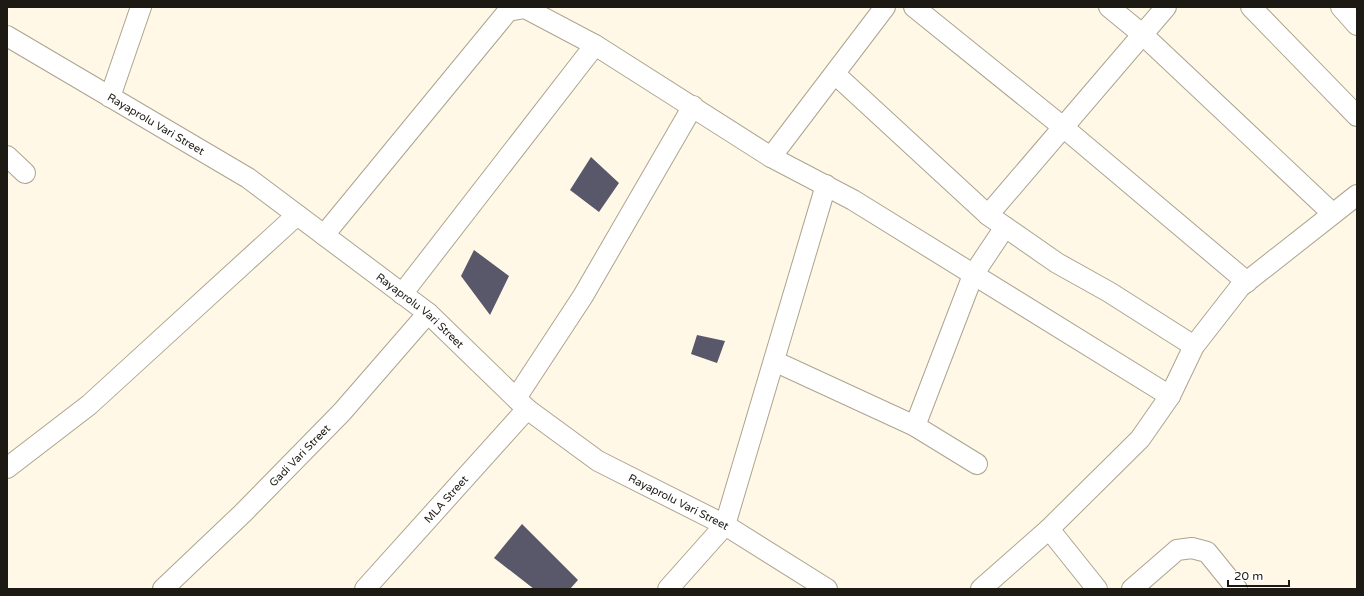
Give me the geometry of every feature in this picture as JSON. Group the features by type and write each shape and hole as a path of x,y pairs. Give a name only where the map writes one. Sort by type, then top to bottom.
{"street":[{"path":"110,97 141,7"},
{"path":"771,156 836,74 885,7"},
{"path":"914,7 1063,127 1247,282"},
{"path":"1109,7 1142,34 1332,213"},
{"path":"988,215 1166,7"},
{"path":"1251,7 1357,116"},
{"path":"1341,7 1357,25"},
{"path":"324,235 508,11 524,8 595,45 771,156 826,185 1170,396"},
{"name":"Rayaprolu Vari Street","path":"7,36 248,178 428,313 522,404 598,461 725,525 827,589"},
{"path":"402,294 595,45"},
{"path":"836,74 988,215 1057,263 1109,292 1194,346"},
{"name":"MLA Street","path":"365,589 522,404 693,106"},
{"path":"7,156 25,173"},
{"path":"668,589 725,525 826,185"},
{"path":"981,589 1049,529 1140,439 1170,396 1194,346 1240,287 1332,213 1357,195"},
{"path":"7,468 89,405 297,215"},
{"path":"915,426 973,274 1005,227"},
{"name":"Gadi Vari Street","path":"176,585 243,513 342,412 428,313"},
{"path":"774,361 915,426 976,464"},
{"path":"1049,529 1097,589"},
{"path":"1132,589 1177,550 1192,548 1207,552 1236,589"}],"building":[{"path":"591,157 619,183 599,212 570,190"},
{"path":"474,250 509,276 490,315 461,276"},
{"path":"697,335 725,341 717,363 691,354"},
{"path":"522,524 578,580 570,589 534,589 494,558"}]}
